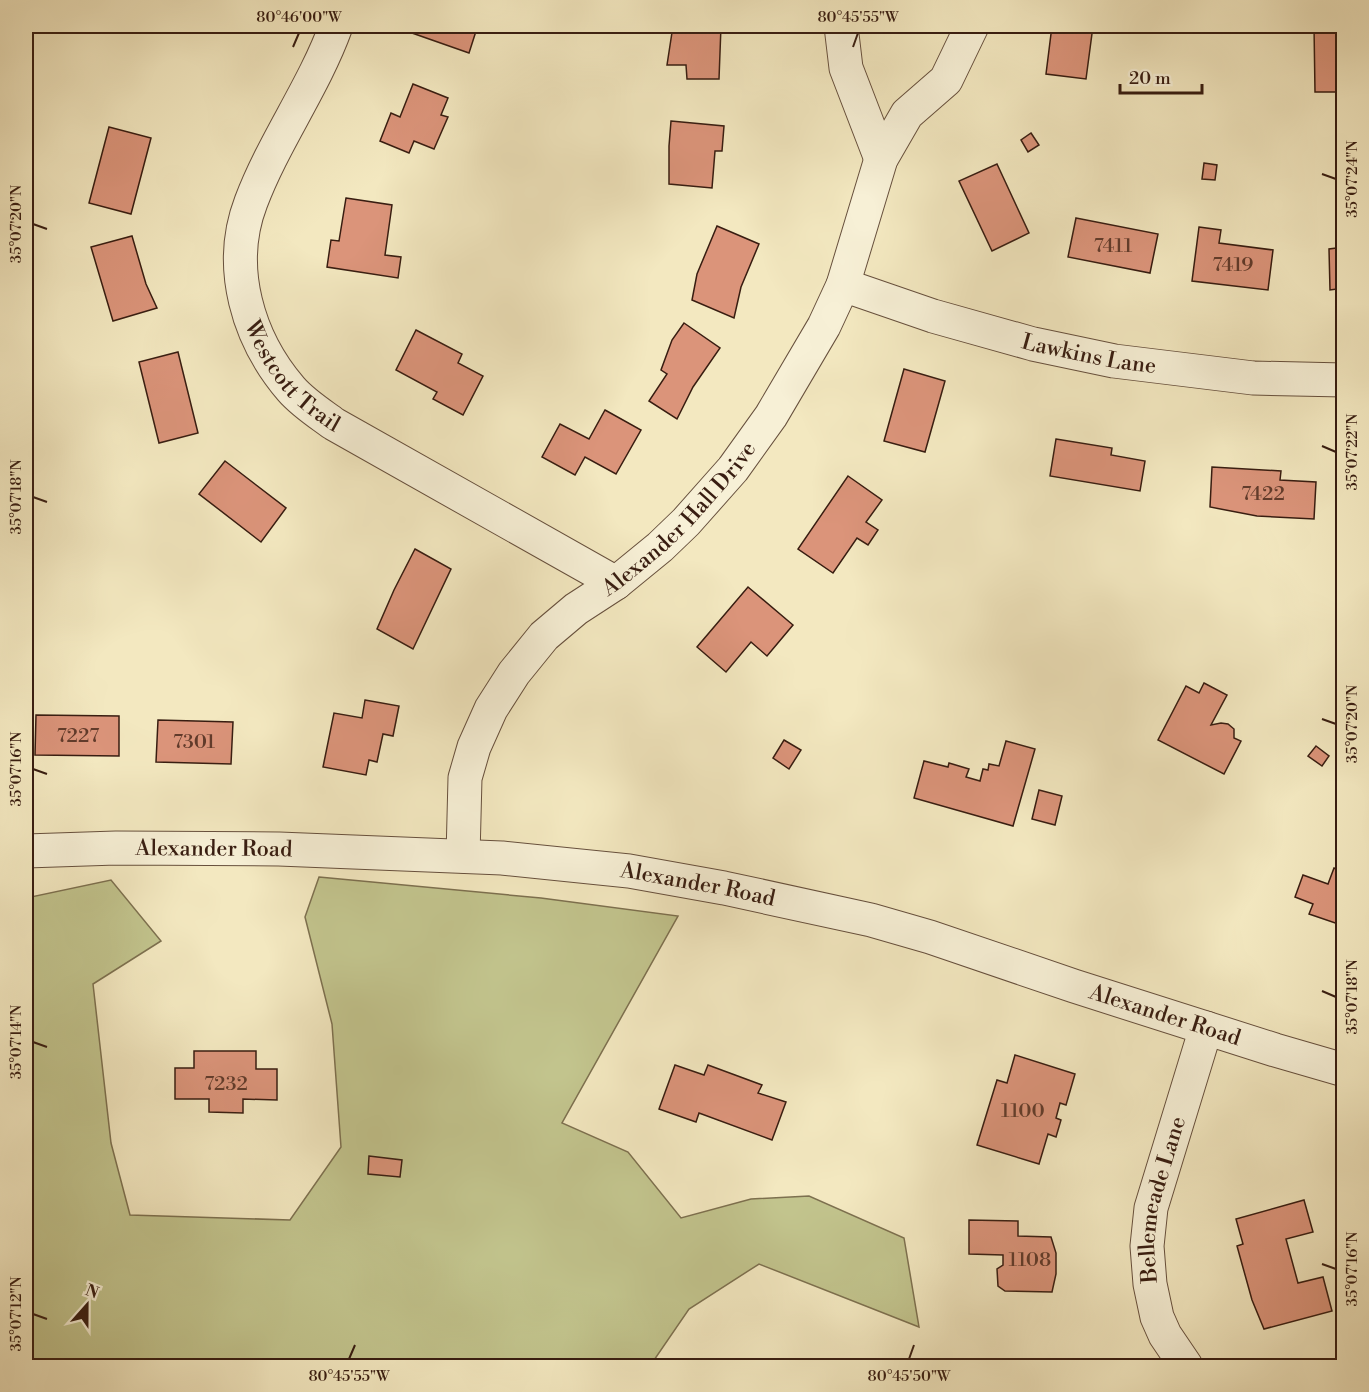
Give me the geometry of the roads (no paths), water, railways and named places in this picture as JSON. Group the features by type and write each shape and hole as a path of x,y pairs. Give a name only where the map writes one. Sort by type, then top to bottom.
{"street":[{"name":"Westcott Trail","path":"336,26 326,54 264,171 245,221 241,257 244,293 252,326 268,358 304,402 334,424 616,583"},
{"path":"840,26 846,68 881,159"},
{"name":"Alexander Hall Drive","path":"463,856 465,778 474,747 491,709 514,672 544,636 576,609 616,583 660,547 686,522 733,469 783,396 824,326 843,285 881,159 907,114 945,80 972,26"},
{"name":"Lawkins Lane","path":"843,285 933,316 1033,344 1114,361 1244,377 1344,380"},
{"name":"Alexander Road","path":"26,851 116,848 262,849 463,856 629,871 724,888 871,920 930,936 1206,1028 1344,1070"},
{"name":"Bellemeade Lane","path":"1186,1366 1165,1335 1157,1317 1150,1284 1147,1246 1151,1208 1206,1028"}]}
